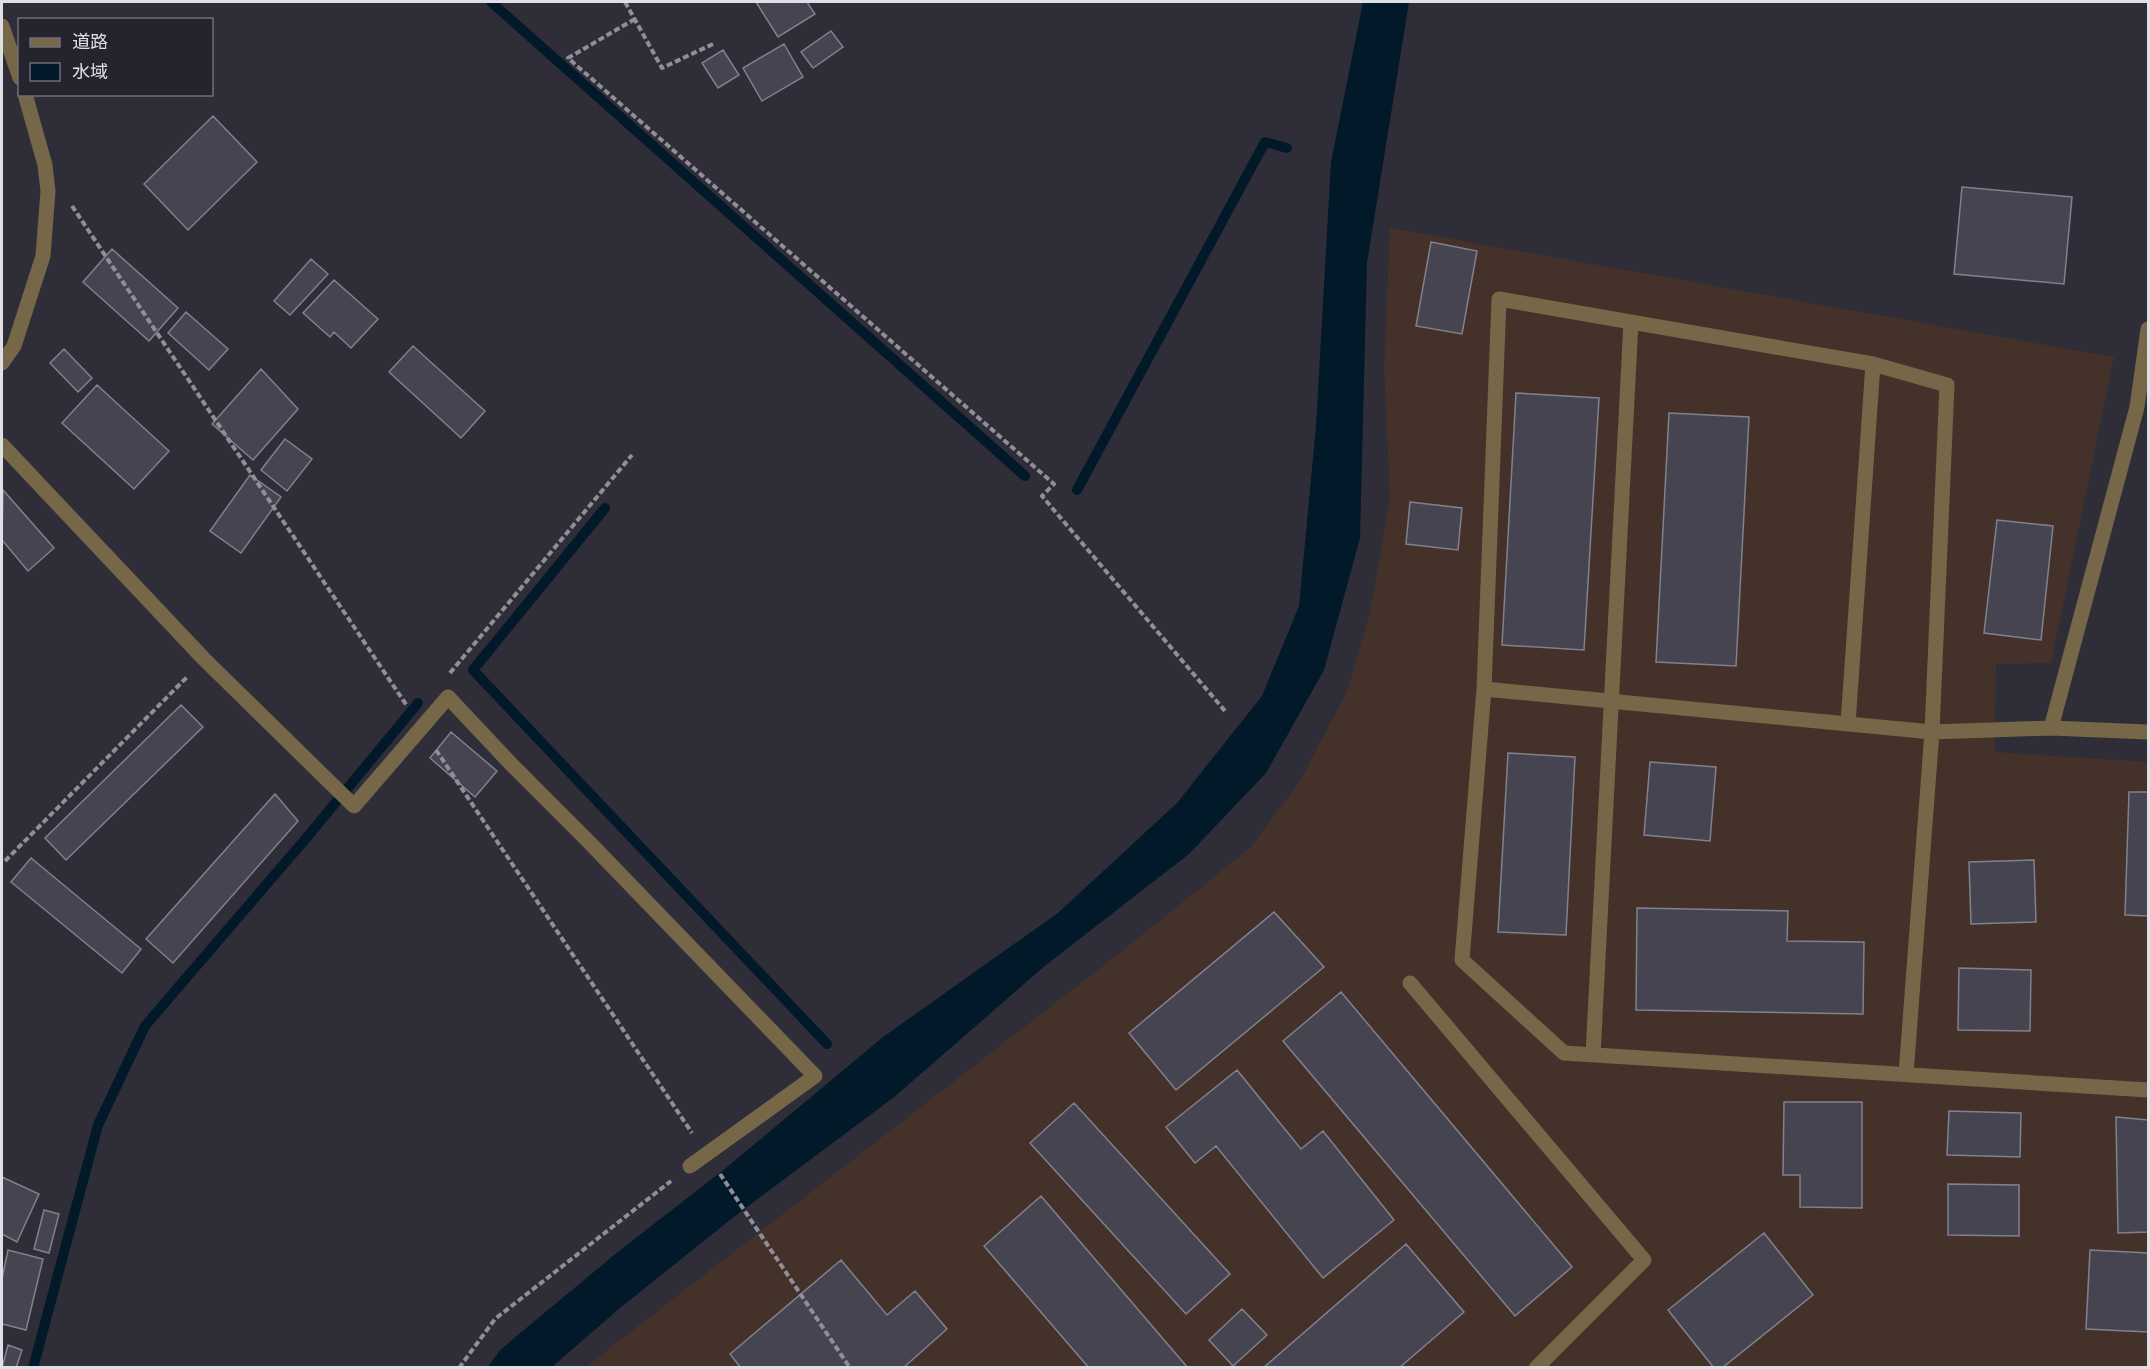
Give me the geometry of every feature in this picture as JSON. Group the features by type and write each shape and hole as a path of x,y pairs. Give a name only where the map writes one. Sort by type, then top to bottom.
{"street":[{"path":"2,26 18,72"},
{"path":"2,363 14,346 43,256 48,191 45,165 26,96"},
{"path":"1906,1074 1932,732 1947,386 1872,364 1499,299 1484,689 1462,960 1564,1053 2148,1090"},
{"path":"1593,1055 1631,322"},
{"path":"2051,728 2137,407 2148,329"},
{"path":"1848,724 1872,364"},
{"path":"2,445 204,659 354,806 448,697 510,764 588,841 815,1076 690,1166"},
{"path":"1484,689 1932,732 2051,728 2148,732"},
{"path":"1410,983 1644,1260 1536,1368"}],"path":[{"path":"625,2 662,68 713,44"},
{"path":"635,19 568,58 1054,484 1042,496 1225,711"},
{"path":"71,205 411,712"},
{"path":"448,697 437,688 632,455"},
{"path":"5,861 204,659"},
{"path":"431,741 697,1139"},
{"path":"459,1368 495,1319 690,1166"},
{"path":"717,1169 850,1368"}],"shaded area":[{"path":"1390,228 2114,357 2051,663 1996,664 1995,752 2148,762 2148,1367 584,1368 1103,966 1250,848 1300,781 1347,691 1369,617 1390,499 1384,368"}],"water":[{"path":"1363,2 1409,2 1367,263 1360,538 1324,670 1266,773 1189,854 1046,965 893,1098 735,1216 620,1308 552,1367 488,1367 500,1350 619,1251 726,1168 883,1037 1058,913 1177,803 1262,696 1299,606 1316,426 1331,162"}],"building":[{"path":"756,2 807,2 815,14 778,37"},
{"path":"831,31 843,47 813,68 801,52"},
{"path":"784,44 803,77 762,101 743,68"},
{"path":"723,50 739,75 718,88 702,63"},
{"path":"213,116 257,162 188,230 144,184"},
{"path":"1962,187 2072,197 2064,284 1954,274"},
{"path":"1431,242 1477,251 1462,334 1416,326"},
{"path":"112,249 178,308 149,341 83,282"},
{"path":"311,259 328,274 290,315 274,301"},
{"path":"334,280 378,319 351,348 334,332 330,337 303,313"},
{"path":"186,312 228,349 209,370 168,333"},
{"path":"413,346 485,411 461,438 389,372"},
{"path":"64,349 92,378 78,392 50,363"},
{"path":"261,369 298,409 253,460 212,424"},
{"path":"97,385 169,451 134,489 62,423"},
{"path":"1516,393 1599,398 1584,650 1502,645"},
{"path":"1669,413 1749,417 1736,666 1656,662"},
{"path":"285,439 312,459 287,491 261,470"},
{"path":"250,475 281,497 241,553 210,531"},
{"path":"3,490 54,548 28,571 2,540"},
{"path":"1410,502 1462,508 1458,550 1406,544"},
{"path":"1997,520 2053,526 2041,640 1984,633"},
{"path":"181,705 203,727 66,860 45,838"},
{"path":"451,732 497,771 475,797 430,758"},
{"path":"1508,753 1575,757 1566,935 1498,932"},
{"path":"1650,762 1716,767 1710,841 1644,835"},
{"path":"2129,792 2148,792 2148,916 2125,915"},
{"path":"275,794 298,821 173,963 146,939"},
{"path":"31,858 141,949 122,973 11,882"},
{"path":"2034,860 2036,922 1971,924 1969,862"},
{"path":"1637,908 1788,911 1787,941 1864,942 1863,1014 1636,1010"},
{"path":"1274,912 1324,967 1176,1090 1129,1033"},
{"path":"1959,968 2031,970 2030,1031 1958,1030"},
{"path":"1341,992 1572,1267 1515,1316 1283,1041"},
{"path":"1237,1070 1301,1149 1323,1131 1394,1220 1323,1278 1216,1146 1195,1163 1166,1127"},
{"path":"1784,1102 1862,1102 1862,1208 1800,1207 1800,1175 1783,1175"},
{"path":"1074,1103 1230,1274 1186,1314 1030,1143"},
{"path":"1949,1111 2021,1113 2020,1157 1947,1155"},
{"path":"2116,1117 2148,1120 2148,1232 2118,1233"},
{"path":"2,1177 39,1194 17,1242 2,1234"},
{"path":"1948,1184 2019,1185 2019,1236 1948,1235"},
{"path":"1041,1196 1188,1368 1089,1368 984,1246"},
{"path":"44,1210 59,1214 49,1253 34,1249"},
{"path":"1764,1233 1813,1295 1722,1368 1714,1368 1668,1310"},
{"path":"1406,1244 1464,1312 1399,1368 1263,1368"},
{"path":"8,1250 43,1259 26,1330 2,1324 2,1279"},
{"path":"2090,1250 2148,1253 2148,1332 2086,1329"},
{"path":"841,1260 887,1315 915,1291 947,1329 903,1368 741,1368 730,1354"},
{"path":"1242,1309 1267,1335 1233,1366 1209,1340"},
{"path":"8,1345 22,1350 16,1368 2,1368"}],"waterway":[{"path":"491,2 1025,476"},
{"path":"1077,490 1265,142 1287,148"},
{"path":"605,508 473,670 827,1044"},
{"path":"33,1368 98,1125 145,1026 308,836 418,703"}]}
